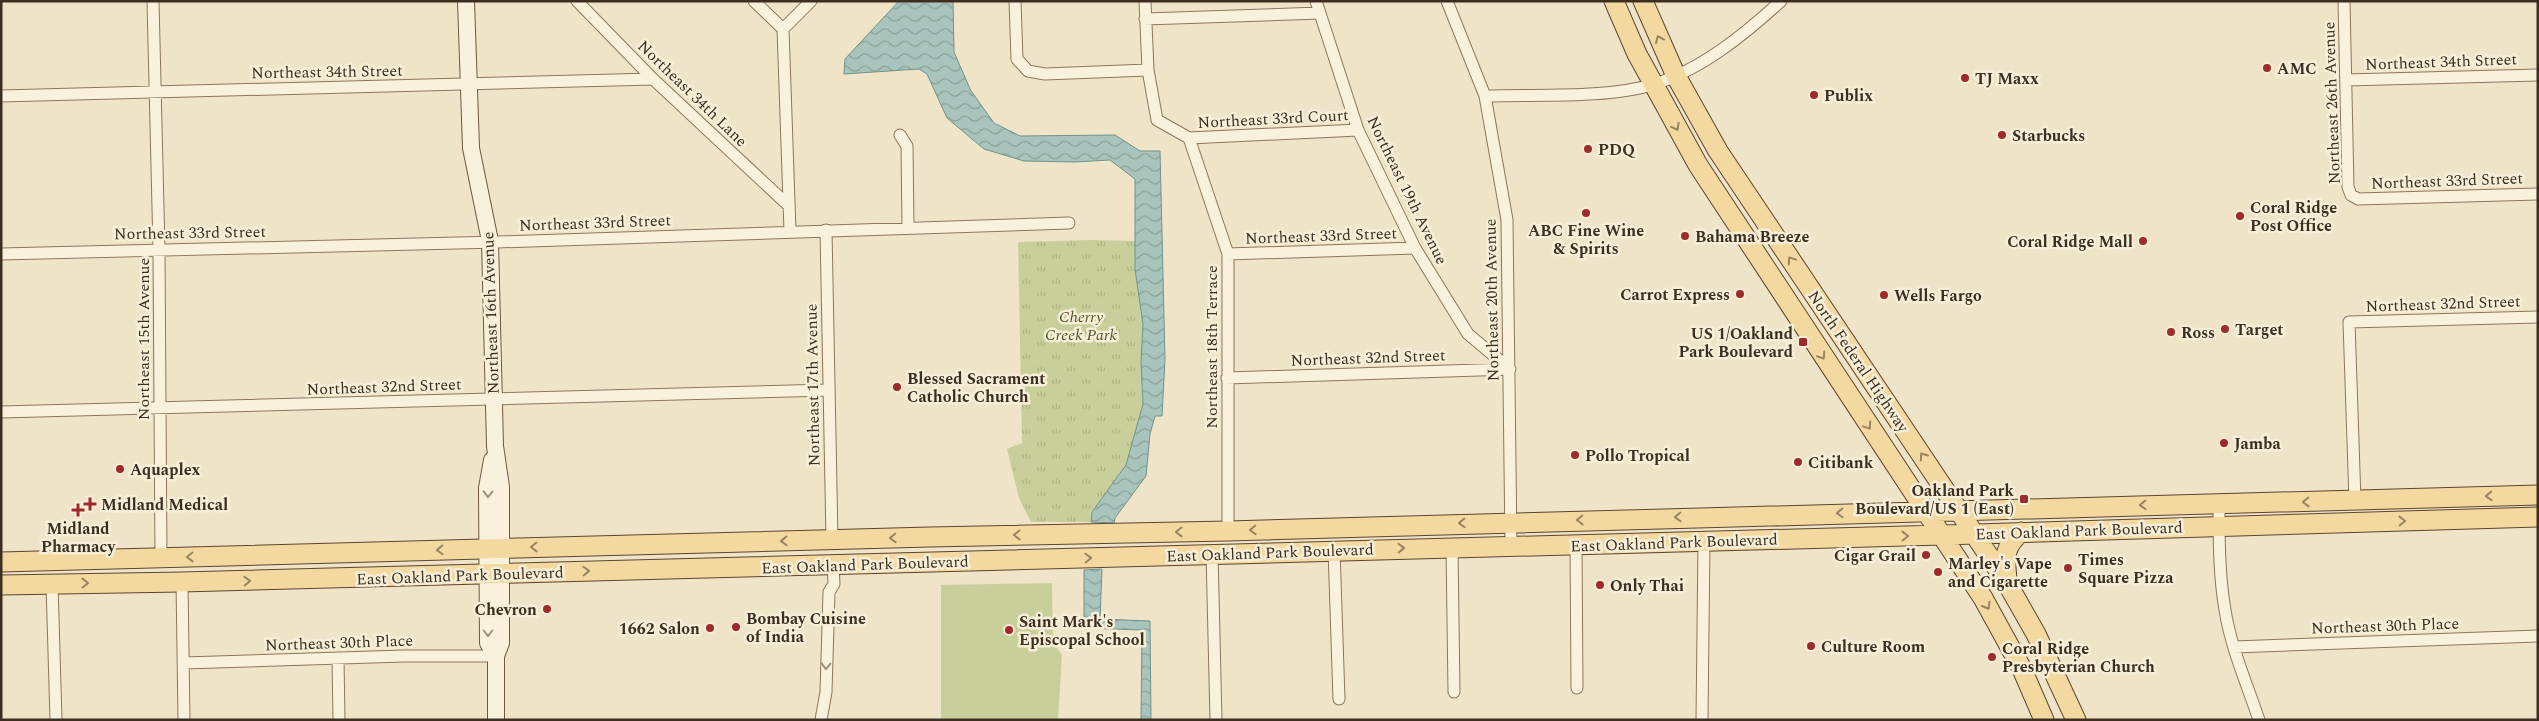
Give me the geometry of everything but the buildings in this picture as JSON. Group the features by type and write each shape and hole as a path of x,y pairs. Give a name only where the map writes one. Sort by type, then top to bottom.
{"main road":[{"name":"North Federal Highway","path":"1614,1 1653,84 1698,165 1924,512 1942,535 1983,598 2010,645 2044,720"},
{"name":"North Federal Highway","path":"1643,1 1676,76 1718,151 2007,583 2036,634 2076,720"},
{"path":"1776,286 1799,300 1818,301"},
{"path":"1794,313 1811,316 1820,321 1841,352 1856,357"},
{"name":"East Oakland Park Boulevard","path":"1,562 832,539 1960,512 2538,495"},
{"path":"2368,522 2369,514 2373,508 2385,500"},
{"path":"2336,523 2353,509 2355,501"},
{"path":"1711,540 1729,532 1735,525 1736,516"},
{"name":"East Oakland Park Boulevard","path":"1,585 833,565 2538,517"},
{"path":"1212,553 1219,539 1228,531"},
{"path":"2007,583 2005,555 2012,540 2021,532"},
{"path":"1121,556 1131,545 1132,533"},
{"path":"807,565 827,551 832,539"},
{"path":"833,565 840,551 857,539"},
{"path":"142,583 154,574 161,558"}],"street":[{"name":"Northeast 15th Avenue","path":"153,1 159,249 158,408 161,558"},
{"name":"Northeast 16th Avenue","path":"466,1 471,148 490,242 494,446 488,488 495,548 495,574 488,643 496,656 496,720"},
{"name":"Northeast 34th Lane","path":"577,1 654,79 789,206"},
{"path":"754,1 783,29 790,231"},
{"path":"783,29 811,1"},
{"path":"1015,1 1017,59 1028,71 1045,74 1148,70"},
{"path":"1145,1 1148,70 1157,120 1189,138"},
{"name":"Northeast 19th Avenue","path":"1316,1 1358,130 1415,248 1468,334 1510,369"},
{"name":"Northeast 20th Avenue","path":"1447,1 1485,96 1508,220 1511,546"},
{"path":"1485,96 1600,93 1653,84 1676,76 1732,43 1781,1"},
{"name":"Northeast 26th Avenue","path":"2344,1 2348,187 2351,195 2358,199"},
{"path":"1145,19 1320,13"},
{"name":"Northeast 34th Street","path":"2346,80 2538,75"},
{"name":"Northeast 34th Street","path":"1,96 654,79"},
{"name":"Northeast 33rd Court","path":"1189,138 1358,130"},
{"path":"900,135 907,146 908,228"},
{"name":"Northeast 18th Terrace","path":"1189,138 1228,254 1226,378 1228,531"},
{"name":"Northeast 33rd Street","path":"2358,199 2538,194"},
{"name":"Northeast 33rd Street","path":"1,254 490,242 1069,223"},
{"name":"Northeast 17th Avenue","path":"826,230 832,539"},
{"name":"Northeast 33rd Street","path":"1228,254 1415,248"},
{"name":"Northeast 32nd Street","path":"2355,501 2349,322 2538,317"},
{"name":"Northeast 32nd Street","path":"1226,378 1510,369"},
{"name":"Northeast 32nd Street","path":"1,412 828,390"},
{"path":"2219,504 2225,611 2234,647 2260,720"},
{"path":"1702,720 1711,540"},
{"path":"1576,545 1577,688"},
{"path":"1452,547 1454,692"},
{"path":"1334,550 1339,699"},
{"path":"1212,553 1216,720"},
{"path":"821,720 826,692 829,592 834,584 833,565"},
{"path":"182,582 184,720"},
{"path":"52,584 56,720"},
{"name":"Northeast 30th Place","path":"2234,647 2538,636"},
{"name":"Northeast 30th Place","path":"184,663 338,658 496,656"},
{"path":"338,658 339,720"}],"green space":[{"name":"Cherry Creek Park","path":"1135,241 1136,272 1143,324 1141,362 1143,404 1126,465 1092,512 1091,522 1031,522 1019,498 1007,449 1022,443 1018,242"},
{"name":"Saint Mark's Episcopal School","path":"1052,583 1053,642 1062,655 1058,720 941,720 941,585"}],"water":[{"path":"899,1 953,1 954,52 971,91 994,123 1020,136 1115,135 1140,151 1160,151 1165,359 1162,416 1155,416 1150,434 1146,476 1115,518 1114,523 1091,522 1092,512 1126,465 1143,404 1141,362 1143,324 1135,269 1135,179 1110,160 1075,162 1024,161 984,149 947,118 927,74 919,69 844,74 845,59"},
{"path":"1102,569 1100,619 1150,621 1151,720 1141,720 1142,630 1084,628 1084,570"}],"place":[{"name":"AMC","path":"2267,68"},
{"name":"TJ Maxx","path":"1965,78"},
{"name":"Publix","path":"1814,95"},
{"name":"Starbucks","path":"2002,135"},
{"name":"PDQ","path":"1588,149"},
{"name":"ABC Fine Wine & Spirits","path":"1586,213"},
{"name":"Coral Ridge Post Office","path":"2240,216"},
{"name":"Bahama Breeze","path":"1685,236"},
{"name":"Coral Ridge Mall","path":"2143,241"},
{"name":"Carrot Express","path":"1740,294"},
{"name":"Wells Fargo","path":"1884,295"},
{"name":"Target","path":"2225,329"},
{"name":"Ross","path":"2171,332"},
{"name":"US 1/Oakland Park Boulevard","path":"1803,342"},
{"name":"Blessed Sacrament Catholic Church","path":"897,387"},
{"name":"Jamba","path":"2224,443"},
{"name":"Pollo Tropical","path":"1575,455"},
{"name":"Citibank","path":"1798,462"},
{"name":"Aquaplex","path":"120,469"},
{"name":"Oakland Park Boulevard/US 1 (East)","path":"2024,499"},
{"name":"Midland Medical","path":"90,504"},
{"name":"Midland Pharmacy","path":"78,510"},
{"name":"Cigar Grail","path":"1926,555"},
{"name":"Times Square Pizza","path":"2068,568"},
{"name":"Marley's Vape and Cigarette","path":"1938,572"},
{"name":"Only Thai","path":"1600,585"},
{"name":"Chevron","path":"547,609"},
{"name":"Bombay Cuisine of India","path":"736,627"},
{"name":"1662 Salon","path":"710,628"},
{"name":"Saint Mark's Episcopal School","path":"1009,630"},
{"name":"Culture Room","path":"1811,646"},
{"name":"Coral Ridge Presbyterian Church","path":"1992,657"}]}
